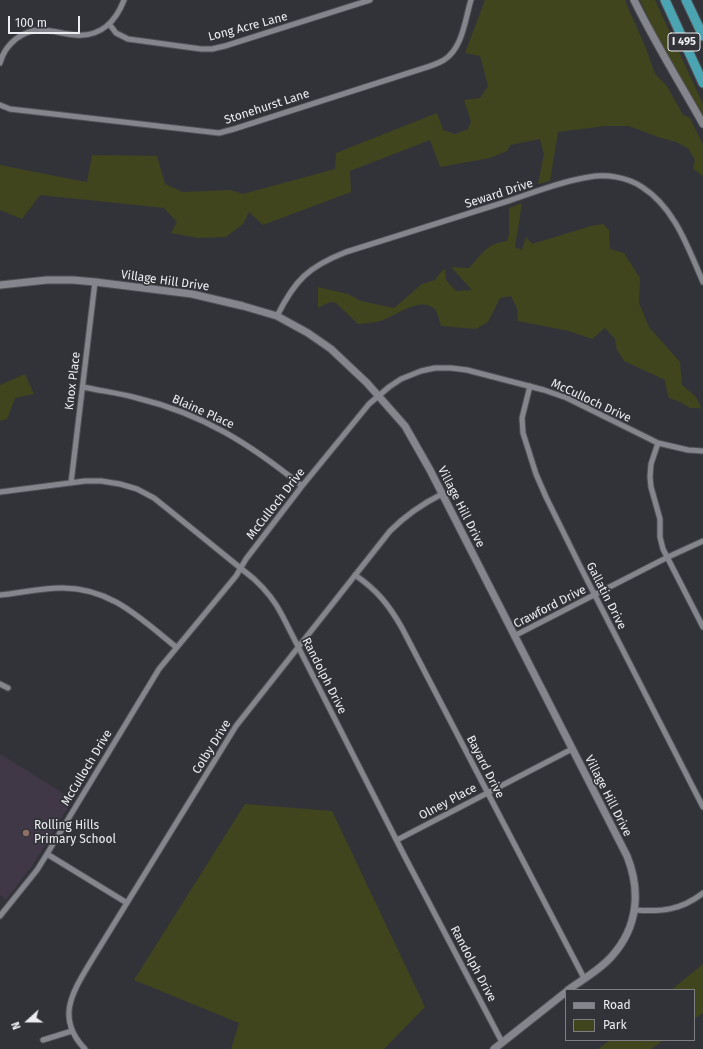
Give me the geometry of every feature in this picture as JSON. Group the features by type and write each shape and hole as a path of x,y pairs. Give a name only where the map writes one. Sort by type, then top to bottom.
{"highway":[{"name":"I 495","path":"665,0 703,83"},
{"name":"I 495","path":"686,0 703,36"}],"street":[{"path":"0,63 8,46 15,40 31,32 41,30 78,35 89,34 110,24 120,11 124,0"},
{"name":"Long Acre Lane","path":"110,24 116,33 128,39 201,49 212,49 370,0"},
{"name":"Stonehurst Lane","path":"0,105 10,109 219,133 421,69 445,59 458,45 471,0"},
{"path":"634,0 653,37 703,124"},
{"name":"Seward Drive","path":"277,316 287,296 298,281 312,269 327,260 346,252 552,187 590,177 607,176 625,179 641,186 658,199 673,219 703,282"},
{"name":"Village Hill Drive","path":"0,285 47,280 96,282 192,294 277,316 331,349 379,395 405,426 442,494 632,868 636,895 635,910 627,933 612,956 570,989"},
{"name":"Knox Place","path":"71,482 83,387 85,356 96,282"},
{"name":"McCulloch Drive","path":"0,916 47,854 159,669 236,576 246,559 302,486 368,404 401,379 421,371 435,368 467,370 530,386 568,398 658,444 688,450 703,451"},
{"name":"Gallatin Drive","path":"530,386 522,418 523,433 536,474 595,596 703,806"},
{"name":"Blaine Place","path":"83,387 159,404 200,419 242,441 302,486"},
{"path":"658,444 651,464 650,477 660,519 660,537 663,549 703,627"},
{"name":"Randolph Drive","path":"0,492 85,481 101,481 137,489 154,498 170,510 241,568 254,579 275,602 502,1042"},
{"name":"Colby Drive","path":"85,1049 77,1041 72,1031 69,1019 69,1004 73,993 236,726 390,531 401,520 426,502 442,494"},
{"name":"Crawford Drive","path":"514,636 595,596 668,557 703,541"},
{"name":"Bayard Drive","path":"355,575 378,593 395,616 584,978"},
{"path":"0,595 61,588 82,589 98,593 127,608 176,647"},
{"path":"0,684 8,688"},
{"name":"Olney Place","path":"397,840 572,749"},
{"path":"47,854 128,903"},
{"path":"635,910 675,909 688,903 703,893"},
{"name":"Village Hill Drive","path":"494,1049 565,993"},
{"path":"43,1040 72,1031"}],"shaded area":[{"name":"Rolling Hills Primary School","path":"0,754 73,799 32,866 6,900 0,895"}],"green space":[{"path":"485,0 626,0 655,74 667,86 683,115 690,118 703,145 703,176 693,169 695,160 688,148 676,142 629,126 605,126 558,132 550,181 538,184 544,154 540,139 510,145 507,151 490,158 440,167 430,140 350,171 351,192 263,225 249,212 243,224 226,237 198,238 171,233 177,222 164,208 40,195 22,219 0,210 0,165 87,182 92,155 157,156 165,184 183,192 230,190 243,194 335,169 336,153 437,113 443,130 455,134 468,129 471,121 464,100 480,98 488,86 480,56 465,53"},
{"path":"640,0 655,0 703,104 703,115 658,39"},
{"path":"522,203 515,247 522,250 526,237 532,244 591,226 603,224 609,230 610,249 624,253 640,278 639,303 649,327 680,362 682,385 696,397 703,412 700,408 690,408 669,398 665,380 624,361 617,350 615,339 605,328 592,339 569,331 518,321 517,309 511,296 500,298 488,322 476,329 441,326 436,310 426,305 407,308 389,318 380,321 358,324 336,303 330,302 318,308 318,287 348,294 361,301 394,308 422,284 435,280 445,269 446,280 456,291 472,290 451,267 469,268 489,247 500,242 507,241 509,234 509,208"},
{"path":"25,374 34,394 15,398 7,419 0,421 0,385"},
{"path":"245,804 332,811 425,1007 384,1049 231,1049 239,1023 134,980"},
{"path":"703,964 703,1013 695,1018 695,989 672,989"},
{"path":"609,1041 663,1041 651,1049 598,1049"}],"place":[{"name":"Rolling Hills Primary School","path":"26,833"}]}
